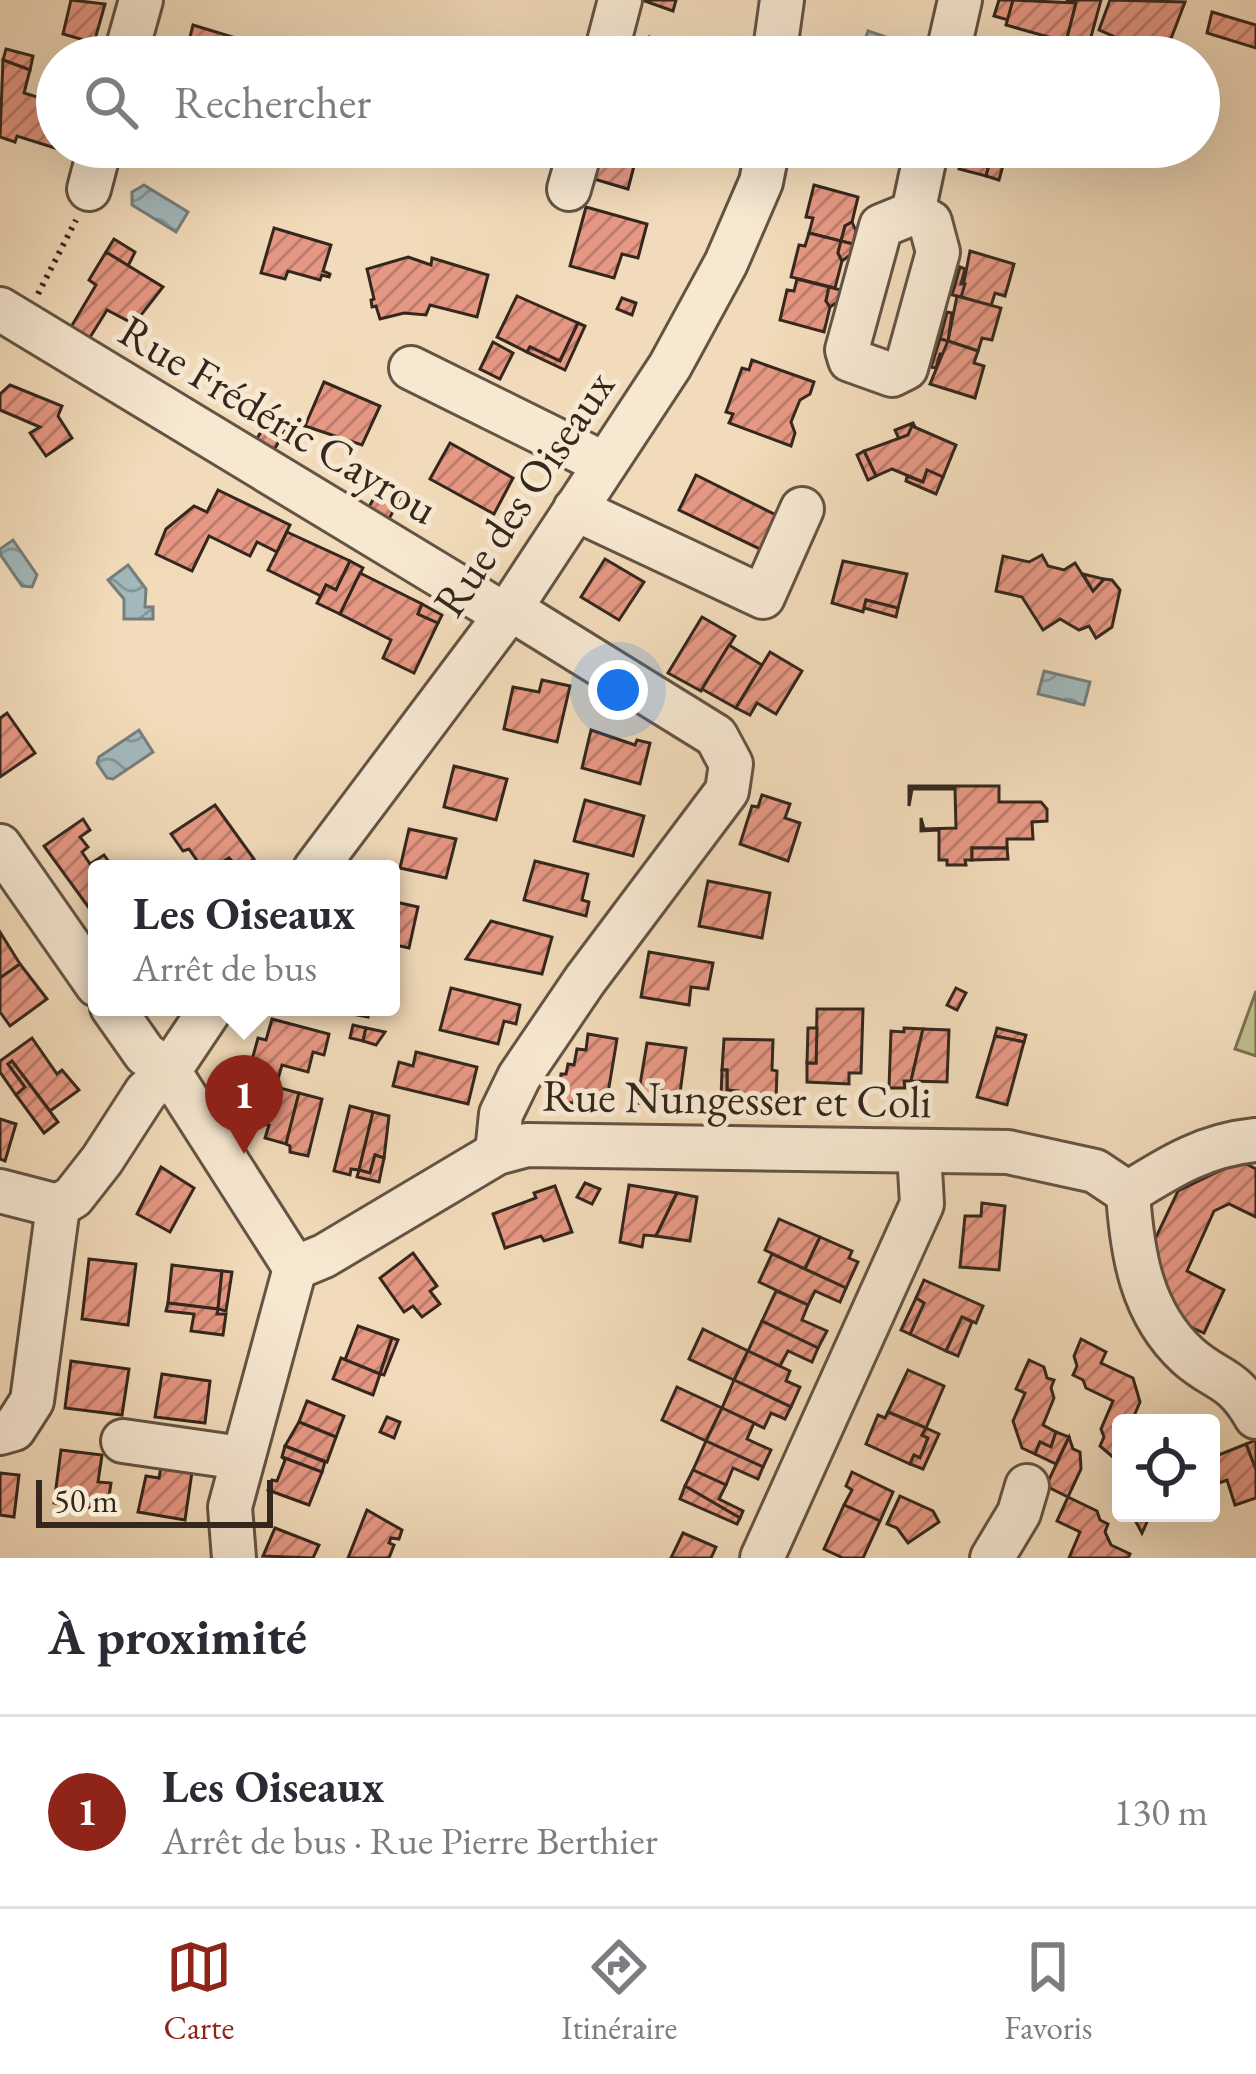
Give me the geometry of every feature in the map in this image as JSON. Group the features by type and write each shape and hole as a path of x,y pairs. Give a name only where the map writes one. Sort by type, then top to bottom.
{"street":[{"path":"131,36 140,0"},
{"path":"611,36 620,0"},
{"path":"777,36 782,0"},
{"path":"952,36 960,0"},
{"path":"89,189 94,168"},
{"path":"569,189 575,168"},
{"name":"Rue des Oiseaux","path":"322,860 508,612 670,367 725,263 763,168"},
{"path":"913,213 923,168"},
{"name":"Rue Frédéric Cayrou","path":"6,320 492,607 522,616 716,736 731,764 727,791 585,980 519,1077 501,1114 497,1153"},
{"path":"412,368 605,464"},
{"path":"575,509 764,597 802,509"},
{"path":"0,846 88,972"},
{"path":"118,1016 145,1054 169,1071 295,1268 230,1508 234,1558"},
{"path":"0,1191 58,1206 73,1197 206,1016"},
{"path":"1256,1140 1221,1144 1186,1156 1128,1192 1132,1248 1141,1282 1163,1328 1191,1359 1225,1378 1256,1418"},
{"name":"Rue Nungesser et Coli","path":"295,1268 324,1256 497,1153 527,1145 1008,1152 1095,1171 1128,1192"},
{"path":"762,1558 922,1204 919,1152"},
{"path":"0,1433 14,1429 32,1401 58,1206"},
{"path":"123,1441 241,1458"},
{"path":"992,1558 1019,1513 1027,1486"}],"path":[{"path":"6,320 43,286 89,189"}],"green space":[{"path":"1256,991 1256,1056 1235,1049"}],"water":[{"path":"144,185 188,212 176,232 132,205 132,192"},
{"path":"13,540 37,575 32,587 22,586 0,554"},
{"path":"128,565 146,589 145,607 153,607 153,619 124,619 124,599 108,580"},
{"path":"1044,671 1090,682 1084,705 1038,694"},
{"path":"139,730 153,752 113,779 107,778 97,763 99,757"}],"building":[{"path":"71,0 105,4 96,36 63,34"},
{"path":"642,0 676,0 673,11"},
{"path":"999,0 1013,0 1008,20 994,16"},
{"path":"1013,0 1076,3 1068,36 1045,36 1006,25"},
{"path":"1066,0 1101,0 1091,36 1068,36 1076,3"},
{"path":"1110,0 1185,2 1172,36 1113,36 1099,30"},
{"path":"1212,12 1256,25 1256,48 1220,36 1207,33"},
{"path":"193,25 229,36 190,36"},
{"path":"6,49 33,56 30,70 3,60"},
{"path":"3,60 30,70 24,93 36,97 36,142 0,137"},
{"path":"597,168 634,168 628,189 594,179"},
{"path":"959,168 988,168 986,176"},
{"path":"988,168 1002,168 999,180 986,176"},
{"path":"814,185 858,197 841,241 809,233 813,218 806,217"},
{"path":"586,207 647,224 638,258 622,254 614,278 570,266"},
{"path":"852,222 853,244 841,241 845,226"},
{"path":"274,228 331,245 323,271 329,277 322,275 320,280 288,271 285,279 261,273"},
{"path":"809,233 841,241 835,288 791,277 799,245 805,246"},
{"path":"114,239 135,252 128,266 106,252"},
{"path":"841,241 853,244 842,261 838,253"},
{"path":"970,251 1014,264 1005,296 995,293 991,306 961,297"},
{"path":"106,252 163,287 134,324 107,310 89,339 71,327 96,285 89,280"},
{"path":"408,257 431,265 432,258 488,275 477,317 430,305 426,315 404,313 380,319 376,306 372,307 367,269"},
{"path":"960,267 965,269 961,297 952,295"},
{"path":"797,279 829,287 824,332 780,320 787,290 794,291"},
{"path":"829,287 841,290 839,301 830,307 826,301"},
{"path":"517,296 578,323 560,361 497,337"},
{"path":"957,296 1001,308 992,340 982,338 978,351 948,341"},
{"path":"622,298 636,303 632,315 617,309"},
{"path":"947,312 952,313 948,341 940,339"},
{"path":"578,323 585,326 565,370 527,352 530,347 560,361"},
{"path":"940,339 948,341 944,355 940,354 936,368 931,367"},
{"path":"948,341 978,351 974,363 984,366 975,398 930,384"},
{"path":"493,342 513,353 500,379 480,369"},
{"path":"752,360 814,382 791,422 795,433 791,446 729,423 733,414 726,412 742,368 749,370"},
{"path":"324,382 380,406 362,445 305,426"},
{"path":"10,385 62,406 58,416 72,438 46,456 30,433 40,427 0,410 0,394"},
{"path":"271,416 288,426 274,450 256,440"},
{"path":"913,423 908,435 899,439 895,430"},
{"path":"912,426 956,445 943,477 927,470 923,482 892,469 876,476 864,451 908,435"},
{"path":"450,443 513,478 494,514 430,479"},
{"path":"864,451 876,476 868,480 857,455"},
{"path":"927,470 943,477 936,494 906,481 907,476 923,482"},
{"path":"696,475 780,517 764,551 679,510"},
{"path":"382,483 402,494 389,519 369,507"},
{"path":"218,490 290,525 277,552 257,542 250,556 209,536 192,571 156,554 166,529 194,506 207,512"},
{"path":"287,532 350,561 336,590 326,585 321,596 268,570"},
{"path":"1042,555 1048,566 1064,570 1075,563 1093,591 1104,579 1112,580 1120,590 1112,627 1096,638 1089,626 1079,630 1060,619 1043,630 1022,597 996,591 1003,556 1029,562"},
{"path":"605,559 644,582 619,620 581,597"},
{"path":"350,561 363,568 340,614 317,603 326,585 336,590"},
{"path":"843,561 907,574 898,608 866,600 863,612 832,603"},
{"path":"360,573 422,604 418,614 438,623 414,673 383,658 391,640 340,614"},
{"path":"1083,574 1104,579 1093,591"},
{"path":"866,600 898,608 896,617 864,608"},
{"path":"422,604 442,615 438,623 418,614"},
{"path":"702,617 735,636 701,691 668,673"},
{"path":"729,645 762,665 736,708 702,689"},
{"path":"770,652 802,671 776,714 757,703 750,715 736,708"},
{"path":"542,680 570,686 557,742 504,729 513,687 539,692"},
{"path":"7,713 35,753 0,777 0,718"},
{"path":"591,730 635,745 637,740 650,743 640,784 582,768"},
{"path":"454,766 507,779 496,820 444,807"},
{"path":"909,786 999,786 999,802 1041,802 1047,809 1047,821 1032,822 1033,839 1007,839 1007,848 972,848 972,860 965,860 966,865 947,865 947,860 939,860 939,830 921,831 921,818 924,829 956,828 955,789 912,789 909,806"},
{"path":"762,795 790,804 785,818 800,823 788,861 740,844 752,806 758,807"},
{"path":"585,800 644,816 633,856 574,841"},
{"path":"215,805 254,859 197,860 171,834"},
{"path":"83,819 90,830 80,837 88,847 82,852 88,861 88,907 44,846"},
{"path":"409,829 456,839 446,878 400,868"},
{"path":"972,848 1007,848 1008,859 972,860"},
{"path":"535,861 588,874 582,900 589,902 586,916 524,900"},
{"path":"708,881 770,893 762,938 699,926"},
{"path":"400,903 418,907 409,948 400,946"},
{"path":"491,921 552,937 542,974 466,959"},
{"path":"0,932 20,964 0,978"},
{"path":"649,952 713,963 708,989 691,987 689,1005 641,997"},
{"path":"20,964 47,999 10,1026 0,1012 0,978"},
{"path":"451,988 520,1005 516,1024 504,1021 498,1044 440,1030"},
{"path":"956,988 966,993 957,1010 947,1005"},
{"path":"817,1009 863,1009 861,1073 849,1073 849,1084 807,1082 807,1063 816,1063"},
{"path":"272,1019 329,1034 324,1055 313,1052 308,1072 282,1065 278,1079 249,1071 258,1038 266,1040"},
{"path":"353,1025 366,1028 363,1041 350,1038"},
{"path":"366,1028 385,1032 376,1045 363,1041"},
{"path":"808,1028 817,1028 816,1063 807,1063"},
{"path":"904,1028 923,1029 911,1081 904,1081 905,1088 889,1088 891,1031 904,1032"},
{"path":"997,1028 1026,1035 1024,1042 995,1036"},
{"path":"923,1029 949,1030 947,1082 911,1081"},
{"path":"588,1034 617,1039 606,1105 557,1102 561,1074 566,1074 568,1064 574,1065 577,1049 586,1050"},
{"path":"995,1036 1024,1042 1007,1105 977,1097"},
{"path":"32,1038 57,1074 62,1070 79,1090 50,1111 12,1061 8,1064 25,1087 16,1095 0,1072 0,1061"},
{"path":"724,1039 773,1040 776,1100 738,1098 738,1091 727,1090 727,1070 722,1070"},
{"path":"647,1043 686,1048 680,1093 660,1091 658,1106 637,1103"},
{"path":"416,1052 477,1067 468,1104 393,1086 399,1062 413,1066"},
{"path":"12,1061 58,1122 44,1133 16,1095 25,1087 8,1064"},
{"path":"722,1070 727,1070 727,1090 738,1091 738,1098 721,1098"},
{"path":"265,1084 299,1093 286,1144 265,1138 269,1125 255,1122"},
{"path":"660,1091 680,1093 678,1109 658,1106"},
{"path":"299,1093 322,1099 308,1156 290,1152 286,1144"},
{"path":"350,1106 373,1112 359,1170 351,1169 350,1175 334,1171"},
{"path":"373,1112 389,1116 384,1158 375,1155 370,1173 359,1170"},
{"path":"0,1119 16,1124 5,1161 0,1159"},
{"path":"375,1155 384,1158 379,1182 357,1177 359,1170 370,1173"},
{"path":"1240,1161 1256,1169 1256,1217 1229,1204 1214,1211 1187,1271 1224,1290 1204,1333 1166,1316 1146,1258 1178,1191"},
{"path":"161,1167 194,1188 170,1232 137,1214"},
{"path":"585,1183 600,1189 592,1204 577,1197"},
{"path":"629,1185 677,1193 656,1236 644,1235 642,1247 620,1242"},
{"path":"555,1186 572,1232 505,1248 493,1214"},
{"path":"677,1193 697,1197 690,1241 656,1236"},
{"path":"982,1203 1005,1206 999,1270 960,1267 965,1216 981,1216"},
{"path":"779,1219 820,1237 805,1269 765,1250"},
{"path":"820,1237 852,1251 849,1258 858,1262 846,1288 805,1269"},
{"path":"413,1253 437,1286 430,1291 440,1304 422,1317 413,1306 404,1312 380,1278"},
{"path":"772,1254 846,1288 840,1302 815,1291 808,1305 759,1282"},
{"path":"89,1259 136,1264 128,1325 82,1319"},
{"path":"172,1265 222,1271 218,1309 168,1303"},
{"path":"222,1271 232,1272 226,1311 218,1309"},
{"path":"924,1280 983,1306 976,1323 962,1317 946,1351 910,1334 924,1303 916,1298"},
{"path":"776,1291 808,1305 802,1320 827,1331 818,1348 762,1321"},
{"path":"916,1298 924,1303 910,1334 901,1330"},
{"path":"168,1303 218,1309 217,1314 226,1314 223,1335 191,1331 194,1314 166,1311"},
{"path":"962,1317 972,1322 958,1356 946,1351"},
{"path":"762,1321 818,1348 812,1362 788,1351 780,1366 748,1351"},
{"path":"358,1326 392,1338 380,1374 345,1360"},
{"path":"703,1329 748,1351 734,1380 689,1359"},
{"path":"392,1338 398,1340 384,1375 380,1374"},
{"path":"1081,1339 1106,1352 1101,1363 1133,1378 1140,1402 1135,1414 1112,1414 1112,1456 1100,1446 1101,1429 1113,1401 1086,1388 1073,1375"},
{"path":"748,1351 790,1371 786,1381 800,1387 791,1407 734,1380"},
{"path":"341,1358 380,1374 373,1395 333,1379"},
{"path":"1029,1360 1044,1367 1047,1378 1054,1380 1054,1398 1043,1425 1056,1432 1051,1447 1040,1442 1035,1454 1022,1448 1013,1421 1025,1393 1016,1389"},
{"path":"71,1361 129,1369 122,1415 65,1408"},
{"path":"908,1370 944,1386 926,1428 888,1412"},
{"path":"162,1374 210,1381 205,1423 155,1417"},
{"path":"734,1380 791,1407 785,1419 771,1413 764,1428 722,1408"},
{"path":"677,1387 722,1408 706,1441 662,1420"},
{"path":"307,1401 344,1416 336,1437 299,1422"},
{"path":"722,1408 754,1423 747,1439 771,1450 763,1467 706,1441"},
{"path":"888,1412 926,1428 922,1435 928,1438 920,1458 914,1455 910,1464 866,1444 878,1415 885,1418"},
{"path":"387,1417 400,1422 394,1438 380,1432"},
{"path":"299,1422 336,1437 327,1462 285,1446"},
{"path":"926,1428 939,1434 923,1469 910,1464 914,1455 920,1458 928,1438 922,1435"},
{"path":"1056,1432 1069,1437 1056,1464 1035,1454 1040,1442 1051,1447"},
{"path":"1069,1437 1073,1449 1080,1452 1081,1469 1068,1497 1046,1486"},
{"path":"1256,1440 1256,1470 1246,1444"},
{"path":"706,1441 763,1467 758,1479 733,1468 726,1485 693,1470"},
{"path":"1246,1444 1256,1470 1256,1498 1235,1505 1227,1480 1220,1483 1220,1454"},
{"path":"285,1446 325,1462 322,1472 282,1457"},
{"path":"61,1450 102,1455 98,1482 111,1483 107,1510 54,1503"},
{"path":"282,1457 322,1472 309,1505 268,1490 272,1480 277,1481"},
{"path":"161,1467 192,1472 185,1520 138,1512 146,1476 159,1478"},
{"path":"693,1470 726,1485 719,1499 743,1511 740,1518 685,1486"},
{"path":"852,1472 893,1492 880,1521 844,1505 852,1490 846,1486"},
{"path":"0,1473 19,1475 14,1517 0,1515"},
{"path":"685,1486 740,1518 737,1524 680,1499"},
{"path":"900,1496 933,1511 939,1522 908,1543 897,1528 887,1524"},
{"path":"1068,1497 1097,1511 1108,1524 1105,1532 1111,1545 1130,1554 1128,1558 1069,1558 1080,1532 1057,1521"},
{"path":"844,1505 880,1521 863,1558 843,1558 824,1549"},
{"path":"367,1510 402,1530 399,1539 391,1538 389,1543 394,1545 389,1558 348,1558"},
{"path":"275,1528 319,1545 313,1558 263,1556"},
{"path":"683,1533 716,1547 711,1558 671,1558"}],"place":[{"name":"Les Oiseaux","path":"244,1154"}]}
